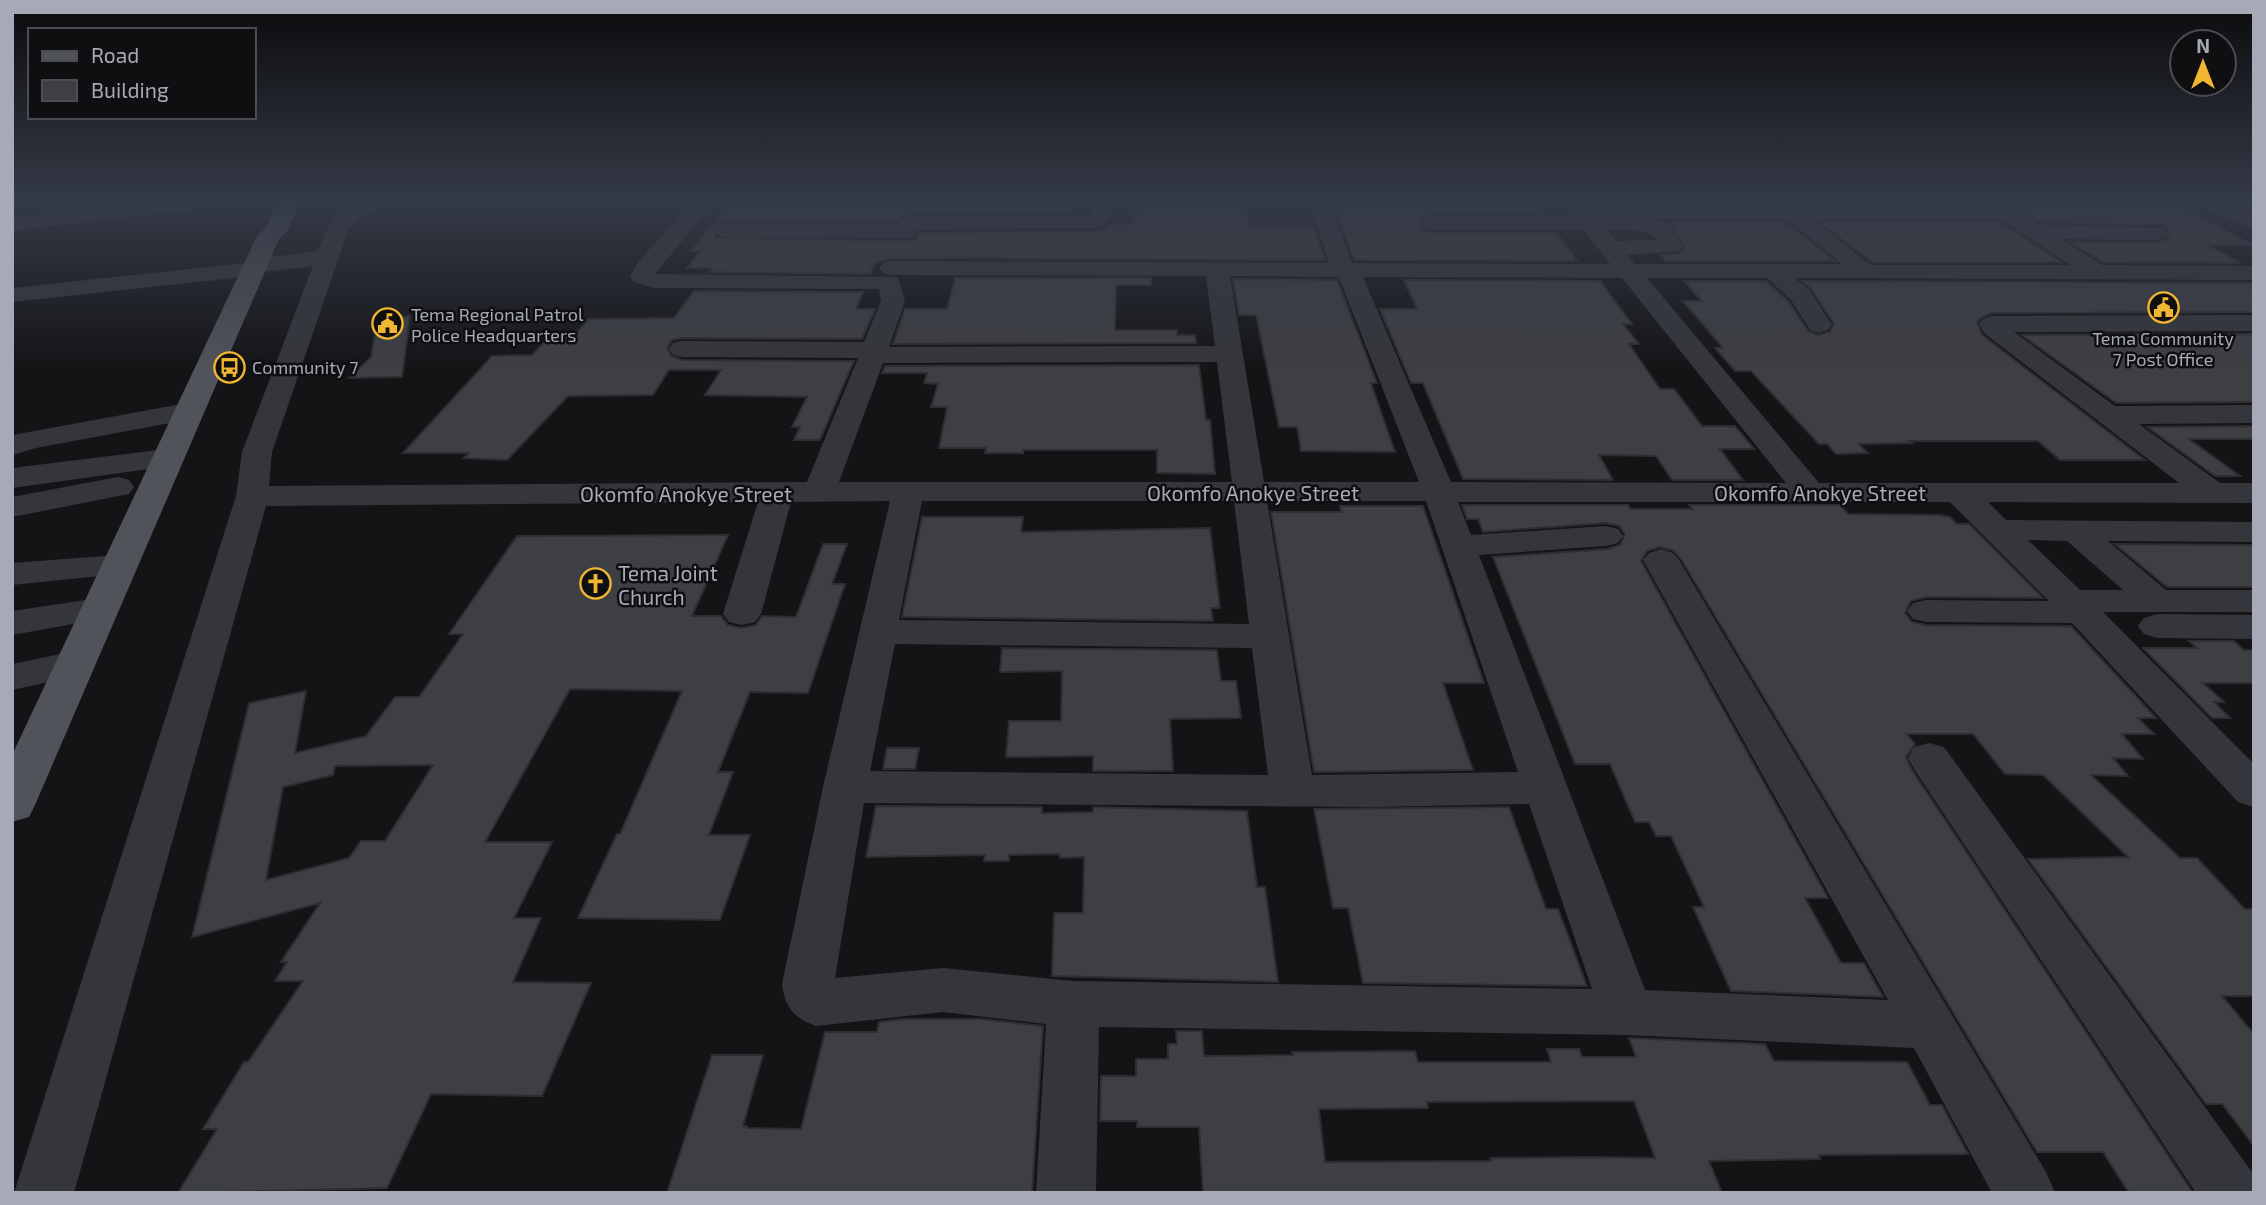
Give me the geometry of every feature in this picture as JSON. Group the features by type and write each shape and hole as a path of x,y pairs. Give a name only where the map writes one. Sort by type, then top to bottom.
{"main road":[{"path":"12,805 255,258"}],"street":[{"path":"12,295 189,258"},
{"path":"44,1193 252,496 257,452 328,258"},
{"path":"654,258 642,277 654,281 891,275 1010,268 1629,273 2254,273"},
{"path":"819,493 893,301 892,258"},
{"path":"1010,268 1012,258"},
{"path":"1342,258 1439,493 1627,1012"},
{"path":"1451,258 1457,271"},
{"path":"1617,258 1810,492"},
{"path":"1857,258 1866,272"},
{"path":"2074,258 2096,272"},
{"path":"1217,268 1292,790"},
{"path":"1775,272 1801,296 1819,325"},
{"path":"2137,322 2112,296 2202,291 2201,287 2177,272"},
{"path":"2211,493 1993,328 1992,324 2254,323"},
{"path":"682,349 1231,354"},
{"path":"12,446 29,440 187,412"},
{"path":"2108,415 2254,414"},
{"path":"12,478 162,468"},
{"path":"12,507 162,468"},
{"path":"908,491 845,787 808,984 810,997 816,1003 943,990 1073,1004 1627,1012 1930,1025"},
{"name":"Okomfo Anokye Street","path":"252,496 908,491 2254,493"},
{"path":"1958,492 2083,613 2254,790"},
{"path":"742,614 777,493"},
{"path":"1996,530 2254,533"},
{"path":"2075,530 2157,601"},
{"path":"1459,546 1606,537"},
{"path":"1661,560 2025,1193"},
{"path":"12,574 118,566"},
{"path":"2083,613 2157,601 2254,601"},
{"path":"12,623 99,609"},
{"path":"1926,611 2083,613 2254,627"},
{"path":"880,632 1270,636"},
{"path":"12,677 75,664"},
{"path":"1929,758 2231,1193"},
{"path":"845,787 961,785 1448,792 1546,787"},
{"path":"1066,1193 1073,1004"}],"building":[{"path":"694,258 890,258 875,263 870,274 709,272 712,268 687,268"},
{"path":"942,258 1324,258 1325,260"},
{"path":"1575,258 1577,261 1354,260"},
{"path":"1663,258 1831,258 1835,261 1666,261"},
{"path":"1867,258 2055,258 2061,262 1872,262"},
{"path":"2097,258 2232,258 2241,263 2103,262"},
{"path":"955,278 1151,278 1151,285 1116,285 1115,330 1177,330 1177,335 1195,335 1196,343 893,344 905,309 947,309"},
{"path":"1233,279 1337,280 1377,383 1371,383 1395,452 1301,451 1297,427 1279,427 1256,315 1239,315"},
{"path":"1404,280 1600,281 1632,324 1623,324 1639,344 1629,344 1660,389 1674,389 1702,426 1735,426 1754,449 1720,449 1743,480 1672,480 1656,456 1599,455 1613,480 1463,479 1423,383 1411,383 1380,309 1417,309"},
{"path":"1684,281 1766,281 1789,302 1808,331 1818,335 1830,332 1834,324 1812,290 1802,281 2254,283 2254,312 1992,313 1977,322 1982,335 2145,460 2060,460 2038,441 1909,441 1912,443 1859,444 1868,453 1836,454 1827,444 1819,444 1751,371 1735,371 1715,348 1723,348 1683,301 1702,301"},
{"path":"694,291 863,292 856,309 875,309 862,339 682,338 672,340 667,348 671,356 682,360 854,361 820,440 794,440 800,427 792,427 807,397 705,395 721,370 669,370 653,395 568,396 507,460 464,458 469,453 403,453 492,356 532,355 549,337 574,336 588,319 674,318"},
{"path":"410,316 402,377 349,378 371,357 377,324"},
{"path":"2254,334 2254,402 2116,403 2022,335"},
{"path":"1199,365 1206,420 1210,420 1215,474 1157,473 1157,450 1023,450 1023,453 985,453 986,448 939,448 947,407 931,407 938,384 924,383 927,373 882,373 885,366"},
{"path":"2254,426 2254,439 2189,439 2240,476 2215,476 2147,427"},
{"path":"1462,505 1628,505 1631,509 1692,509 1689,505 1840,505 1848,514 1939,515 1950,517 1957,524 1969,524 2043,598 1926,597 1911,601 1905,613 1912,622 1926,625 2071,626 2156,718 2138,718 2154,734 2122,734 2143,759 2113,758 2128,776 2091,775 2180,858 2197,858 2245,909 2254,909 2254,996 2222,996 2254,1034 2254,1146 2222,1104 2206,1104 2028,859 2128,857 2043,775 2005,774 1973,734 1907,734 1915,744 1906,757 1912,770 2193,1193 2129,1193 2103,1152 2037,1152 1681,559 1674,551 1660,547 1647,551 1641,561 1828,898 1805,898 1841,963 1864,963 1883,997 1731,991 1693,907 1704,907 1671,836 1656,836 1649,822 1635,822 1610,764 1575,764 1493,557 1607,549 1620,545 1625,534 1619,526 1606,523 1483,532 1478,519 1467,519"},
{"path":"1340,506 1423,506 1484,683 1443,683 1473,770 1314,772 1271,512 1341,512"},
{"path":"922,517 1023,517 1021,532 1210,528 1220,608 1211,608 1213,621 902,617"},
{"path":"728,535 692,616 721,616 728,625 741,628 756,625 762,616 796,617 823,544 847,544 832,584 845,584 808,693 750,692 718,772 733,772 709,835 750,835 720,920 578,918 617,834 620,834 682,691 570,689 485,842 552,842 514,918 541,918 513,982 591,983 542,1096 431,1094 387,1188 178,1193 217,1129 203,1129 244,1062 248,1062 303,981 275,981 287,962 281,962 320,903 192,937 249,703 306,691 295,753 366,736 395,697 419,697 463,634 449,634 517,536","holes":["433,765 385,841 361,841 349,858 266,880 283,787 333,775 335,766"]},
{"path":"2115,544 2254,545 2254,587 2167,587"},
{"path":"2189,641 2234,641 2244,650 2254,650 2254,683 2203,683 2224,702 2214,702 2230,718 2212,718 2143,648 2197,648"},
{"path":"1002,648 1217,650 1221,681 1236,681 1241,718 1170,719 1173,771 1093,771 1093,756 1006,757 1009,721 1061,721 1062,671 1000,672"},
{"path":"887,748 919,748 915,769 883,769"},
{"path":"876,806 1042,807 1042,813 1093,812 1093,807 1247,811 1257,887 1265,887 1278,982 1052,976 1054,913 1083,913 1084,857 1060,858 1060,854 1009,855 1009,861 984,861 985,855 866,857"},
{"path":"1509,807 1546,909 1558,909 1587,986 1363,983 1348,908 1333,908 1314,809"},
{"path":"905,1019 982,1019 1043,1026 1032,1193 667,1193 712,1055 763,1055 743,1126 801,1129 825,1032 877,1032 879,1022"},
{"path":"1176,1031 1202,1031 1204,1056 1415,1051 1418,1062 1551,1062 1547,1049 1579,1049 1582,1057 1636,1057 1629,1038 1765,1044 1774,1061 1907,1062 1930,1105 1942,1105 1968,1154 1819,1155 1820,1159 1709,1161 1722,1193 1203,1193 1199,1127 1137,1127 1137,1121 1100,1121 1101,1076 1136,1076 1136,1059 1168,1059 1168,1044 1177,1044","holes":["1634,1101 1655,1158 1325,1162 1319,1109 1428,1108 1427,1102"]}],"place":[{"name":"Tema Community 7 Post Office","path":"2163,307"},
{"name":"Tema Regional Patrol Police Headquarters","path":"388,324"},
{"name":"Community 7","path":"229,367"},
{"name":"Tema Joint Church","path":"595,584"}]}
